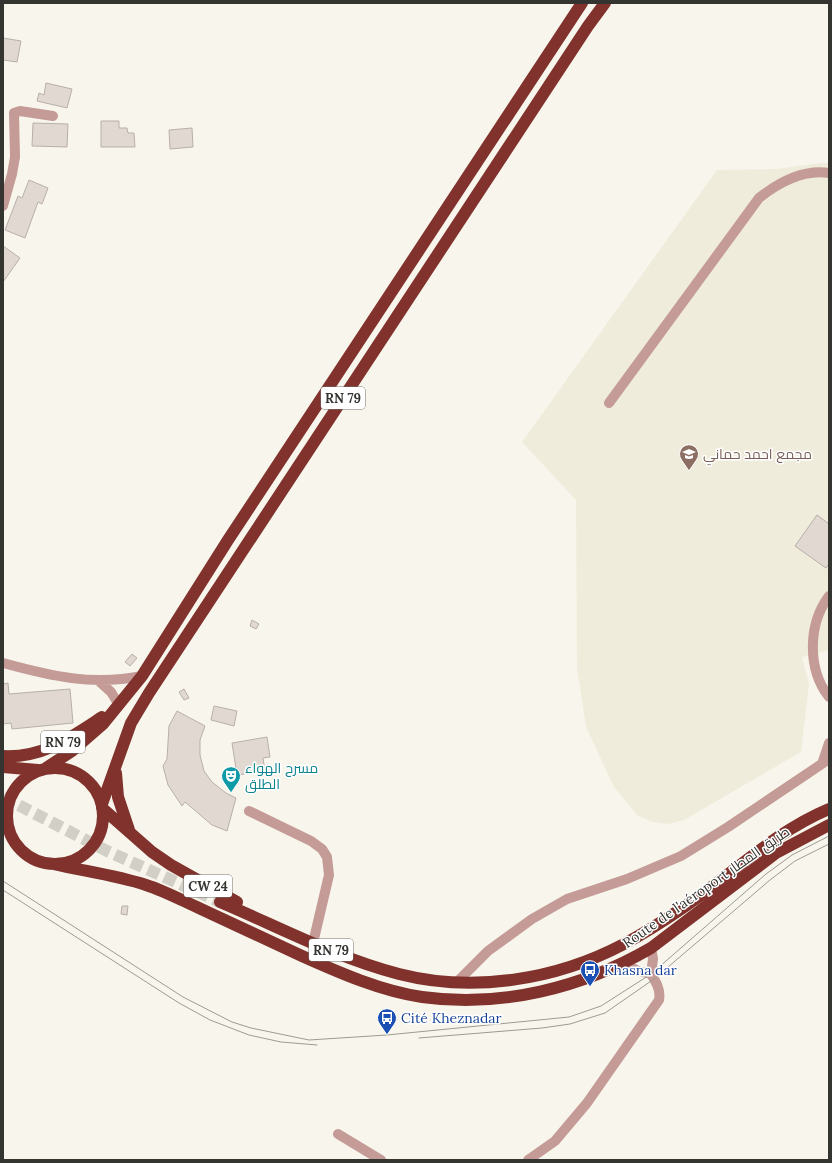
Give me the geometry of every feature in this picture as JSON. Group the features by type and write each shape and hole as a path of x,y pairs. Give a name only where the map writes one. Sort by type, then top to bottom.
{"highway":[{"name":"RN 79","path":"3,767 42,769 72,751 90,736 118,706 142,676 228,540 582,3"},
{"name":"RN 79","path":"102,806 116,770 131,723 149,693 605,3"},
{"name":"RN 79","path":"3,756 30,754 55,747 118,706"},
{"path":"3,842 24,854 38,861 53,864 67,863 80,857 91,848 98,836 103,822 102,806 96,791 87,779 61,767 42,769 25,777 15,787 8,800 6,815 8,830 14,843 24,854"},
{"path":"116,770 118,797 129,830"},
{"name":"CW 24","path":"102,806 152,852 171,865 293,934"},
{"name":"Route de l'aéroport طريق المطار","path":"220,902 345,956 398,973 422,979 457,982 477,983 500,981 538,975 595,958 624,945 686,906 787,830 829,809"},
{"name":"Route de l'aéroport طريق المطار","path":"53,864 145,884 170,894 302,956 352,977 399,992 422,997 476,1000 517,996 559,988 623,963 651,948 776,853 829,825"}],"street":[{"path":"3,206 15,157 14,113 20,111 53,116"},
{"path":"609,403 759,198 770,189 790,179 807,174 829,173"},
{"path":"829,596 818,615 812,654 817,675 829,697"},
{"path":"3,663 54,675 100,682 142,676"},
{"path":"100,682 111,692 118,706"},
{"path":"457,982 488,951 532,918 567,899 627,878 681,856 728,827 826,760 829,743"},
{"path":"249,811 311,841 322,849 327,857 329,875 313,943"},
{"path":"528,1160 555,1142 587,1103 654,1010 660,994 651,974 653,958 651,948"},
{"path":"623,963 638,971 651,974"},
{"path":"338,1134 381,1160"}],"shaded area":[{"name":"مجمع احمد حماني","path":"829,163 829,650 802,657 809,684 801,752 684,820 669,824 652,822 637,815 614,787 586,727 577,668 576,500 522,442 717,170 776,169"}],"building":[{"path":"3,38 21,41 17,62 3,60"},
{"path":"46,83 72,89 67,108 37,101 39,93 44,95"},
{"path":"101,121 119,121 119,128 127,128 128,133 134,133 135,147 101,147"},
{"path":"33,123 68,124 67,147 32,146"},
{"path":"192,128 193,147 170,149 169,130"},
{"path":"29,180 48,188 42,204 38,202 25,238 5,230 18,196 22,198"},
{"path":"3,246 20,258 3,282"},
{"path":"817,515 829,524 829,564 826,568 795,546"},
{"path":"252,620 259,624 256,629 250,626"},
{"path":"132,654 137,658 130,666 125,662"},
{"path":"8,683 9,694 70,689 73,723 12,729 11,723 3,724 3,684"},
{"path":"184,689 189,698 184,700 179,692"},
{"path":"214,706 237,711 234,726 211,720"},
{"path":"177,711 205,726 200,740 200,755 204,771 212,782 226,793 236,798 227,831 212,825 185,802 182,806 168,785 163,766 167,759 169,726"},
{"path":"267,737 270,757 263,758 265,771 237,775 232,743"},
{"path":"122,906 128,906 127,915 121,914"}],"tunnel":[{"path":"3,797 107,851 220,902"}],"tram line":[{"path":"3,881 183,997 232,1022 251,1028 309,1040 387,1035 569,1017 601,1006 651,974 766,874 792,855 829,836"},
{"path":"419,1038 542,1028 570,1024 605,1013 654,979 770,880 795,861 829,844"},
{"path":"3,890 179,1003 210,1020 249,1035 281,1042 317,1045"}],"place":[{"name":"مجمع احمد حماني","path":"689,471"},
{"name":"مسرح الهواء الطلق","path":"231,793"},
{"name":"Khasna dar","path":"590,987"},
{"name":"Cité Kheznadar","path":"387,1035"}]}
